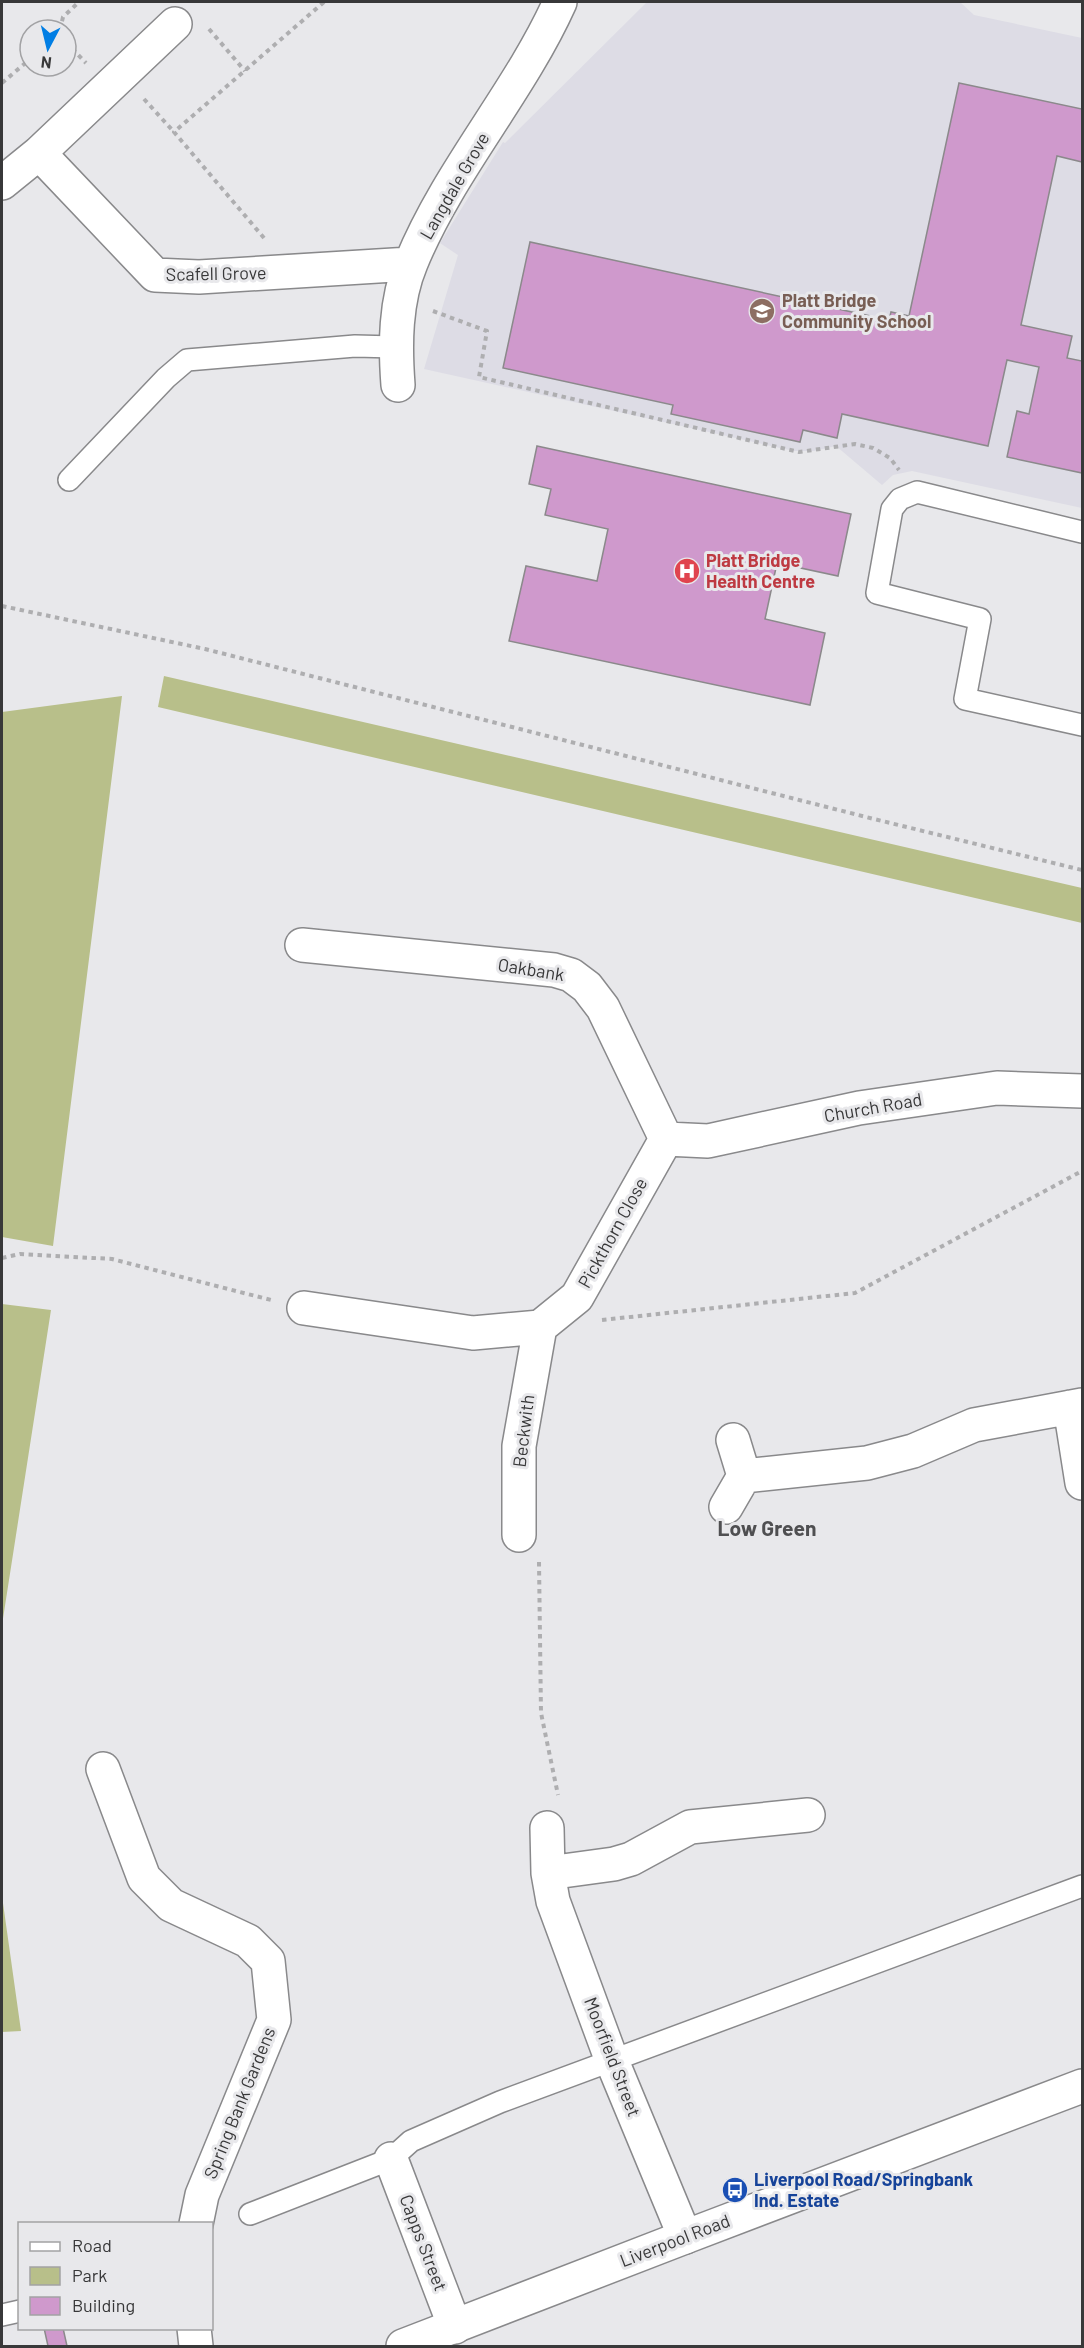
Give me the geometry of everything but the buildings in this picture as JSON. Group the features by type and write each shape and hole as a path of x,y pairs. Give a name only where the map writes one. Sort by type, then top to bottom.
{"street":[{"name":"Langdale Grove","path":"398,385 395,346 410,264 463,168 524,71 560,2"},
{"path":"2,183 39,153 175,24"},
{"name":"Scafell Grove","path":"39,153 155,275 200,277 410,264"},
{"name":"Oakbank","path":"302,945 554,970 572,975 587,987 603,1008 666,1139"},
{"name":"Church Road","path":"666,1139 708,1141 859,1108 997,1088 1083,1092"},
{"name":"Pickthorn Close","path":"540,1327 577,1297 666,1139"},
{"path":"303,1308 473,1333 540,1327"},
{"name":"Beckwith","path":"519,1535 519,1446 540,1327"},
{"path":"744,1476 867,1463 913,1451 974,1425 1076,1406 1083,1483"},
{"path":"726,1507 744,1476 733,1440"},
{"name":"Spring Bank Gardens","path":"103,1769 144,1878 171,1905 248,1941 268,1961 274,2020 202,2195 196,2222"},
{"path":"548,1873 614,1864 631,1859 690,1827 808,1815"},
{"name":"Moorfield Street","path":"548,1828 548,1873 553,1901 612,2061 685,2237"},
{"name":"Liverpool Road","path":"404,2346 1083,2086"},
{"name":"Capps Street","path":"392,2160 455,2327"},
{"path":"194,2330 196,2346"}],"lane":[{"path":"69,480 166,378 187,360 355,346 395,346"},
{"path":"1083,532 917,492 900,499 892,509 876,593 980,619 965,699 1083,725"},
{"path":"250,2214 392,2160 411,2140 500,2102 1083,1886"},
{"path":"2,2315 18,2311"}],"path":[{"path":"63,18 80,2"},
{"path":"174,132 324,2"},
{"path":"207,26 245,71"},
{"path":"2,83 18,69"},
{"path":"122,74 267,243 284,272"},
{"path":"402,299 487,331 479,377 799,452 855,444 873,448 890,458 917,492"},
{"path":"2,606 205,649 1083,870"},
{"path":"598,1320 855,1293 1083,1171"},
{"path":"2,1258 20,1254 112,1259 303,1308"},
{"path":"519,1535 539,1546 541,1713 562,1816 548,1828"}],"shaded area":[{"name":"Platt Bridge Community School","path":"647,2 960,2 974,15 1082,38 1082,508 912,471 893,475 882,485 836,446 814,451 794,451 424,369 458,255 440,243 503,142 505,143"}],"green space":[{"path":"164,676 1082,888 1082,923 158,707"},
{"path":"122,696 53,1246 2,1237 2,712"},
{"path":"2,1304 51,1310 2,1625"},
{"path":"2,1896 21,2031 2,2032"}],"place":[{"name":"Platt Bridge Community School","path":"762,311"},
{"name":"Platt Bridge Health Centre","path":"687,571"},
{"name":"Liverpool Road/Springbank Ind. Estate","path":"735,2190"}],"district":[{"name":"Low Green","path":"767,1529"}]}
